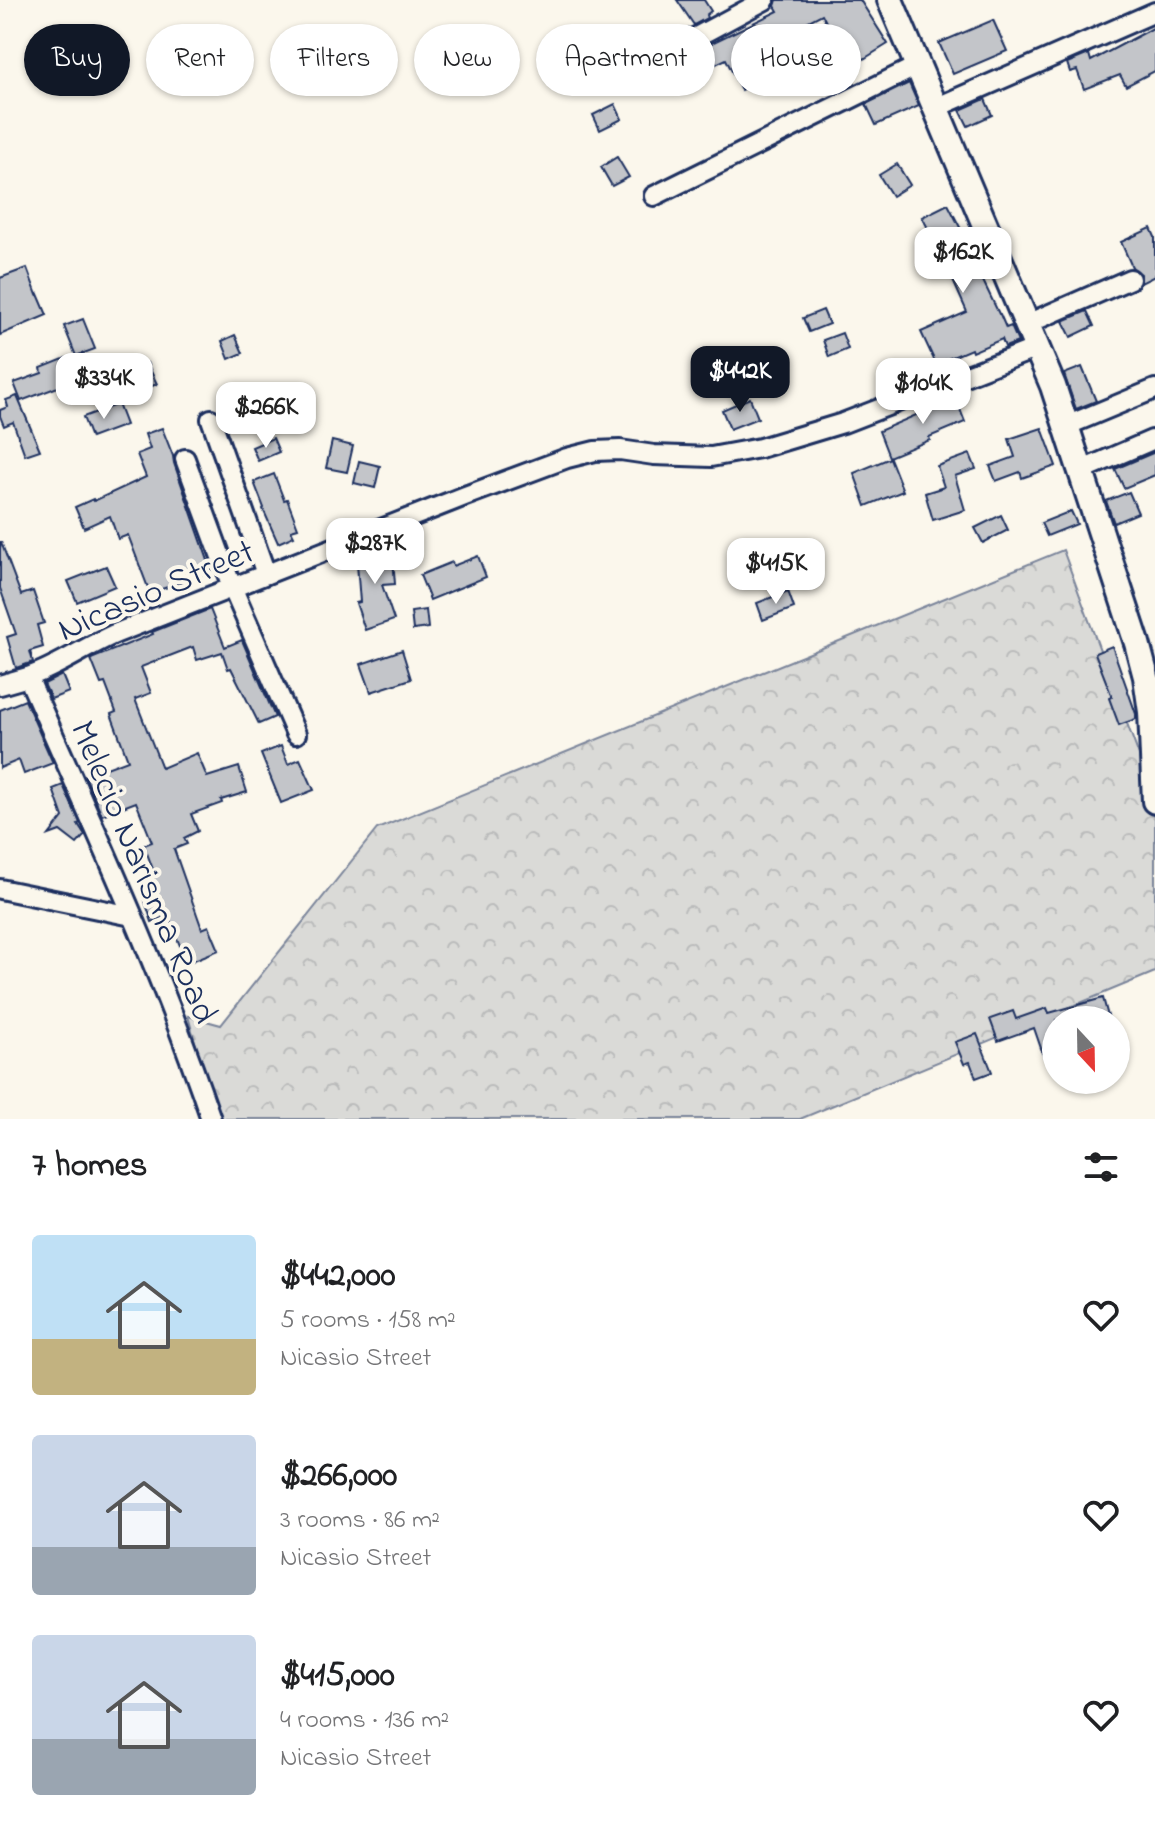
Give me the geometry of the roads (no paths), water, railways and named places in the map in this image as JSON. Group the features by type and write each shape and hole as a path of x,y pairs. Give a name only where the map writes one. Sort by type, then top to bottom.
{"street":[{"path":"715,27 765,0"},
{"path":"890,0 1037,348 1066,426 1146,677 1151,712 1155,801"},
{"path":"935,108 1155,12"},
{"path":"654,196 917,66"},
{"path":"1027,324 1130,279"},
{"name":"Nicasio Street","path":"28,677 117,633 567,458 595,451 620,450 711,457 760,448 843,423 1037,348"},
{"path":"1066,426 1155,389"},
{"path":"211,419 266,574"},
{"path":"1080,471 1152,440"},
{"path":"185,459 232,587 296,734"},
{"path":"0,685 28,677"},
{"name":"Melecio Narisma Road","path":"28,677 190,1056 211,1119"},
{"path":"0,889 132,916"}]}
